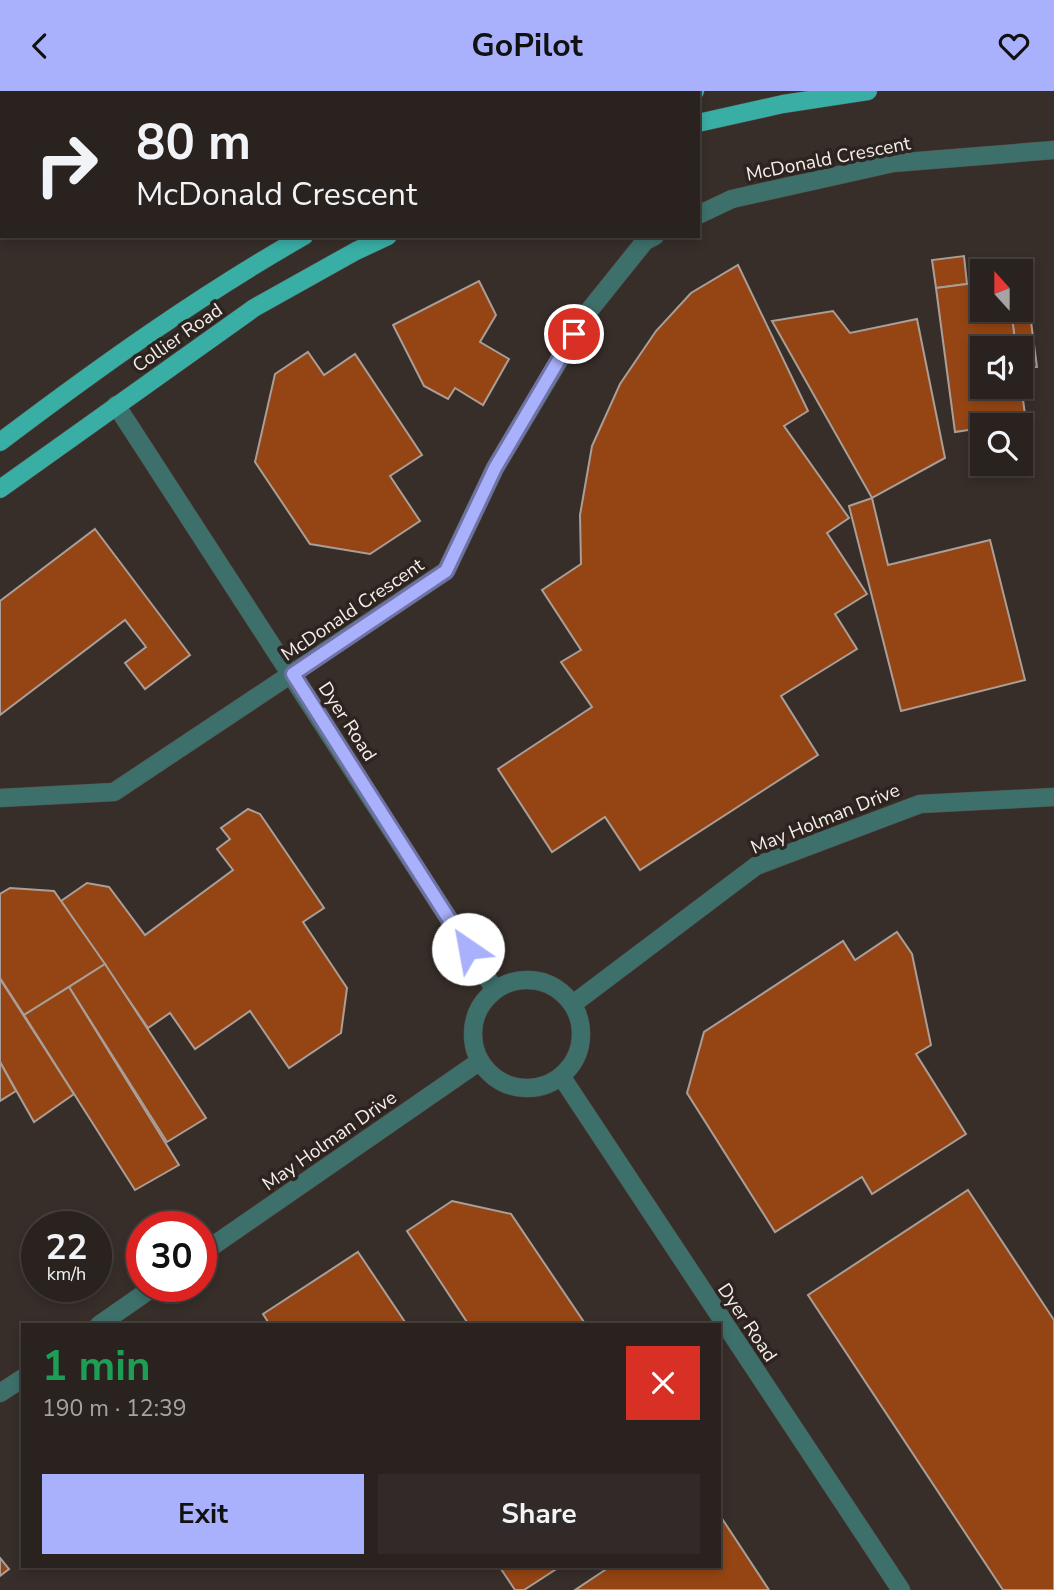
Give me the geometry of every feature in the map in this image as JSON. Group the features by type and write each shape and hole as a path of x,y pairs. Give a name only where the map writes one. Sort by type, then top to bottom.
{"main road":[{"path":"700,123 783,104 868,91"},
{"name":"Collier Road","path":"0,442 100,367 226,281 301,238"},
{"name":"Collier Road","path":"0,489 254,308 355,251 384,238"}],"street":[{"name":"McDonald Crescent","path":"700,214 732,199 893,163 1054,150"},
{"name":"McDonald Crescent","path":"0,798 114,792 446,571 495,468 587,312 645,241 651,238"},
{"name":"Dyer Road","path":"116,405 293,674 495,990"},
{"name":"May Holman Drive","path":"573,1004 756,866 920,804 1054,797"},
{"path":"528,980 545,983 561,991 573,1004 580,1022 581,1043 574,1061 561,1076 545,1085 526,1088 508,1085 492,1075 481,1061 474,1043 474,1023 482,1005 495,990 511,982 528,980"},
{"name":"May Holman Drive","path":"217,1243 481,1061"},
{"name":"Dyer Road","path":"561,1076 901,1590"},
{"path":"102,1323 132,1302"},
{"path":"0,1393 21,1379"}],"building":[{"path":"964,256 967,284 936,288 932,260"},
{"path":"738,265 808,411 784,426 849,518 827,533 867,594 835,614 857,649 781,696 818,755 640,870 605,817 552,852 498,769 592,707 561,662 581,650 542,590 581,564 580,515 592,446 620,384 656,331 691,293"},
{"path":"479,281 496,315 480,342 509,359 483,405 455,388 448,399 424,386 393,325"},
{"path":"970,284 970,322 1013,322 1014,336 970,336 970,399 1023,399 1025,413 970,413 970,430 955,432 936,288"},
{"path":"833,311 850,333 917,319 945,458 872,498 772,321"},
{"path":"1013,322 1031,322 1033,336 1014,336"},
{"path":"1033,337 1037,367 1033,367"},
{"path":"308,352 324,375 355,354 422,455 390,476 420,521 370,554 310,544 255,462 275,374"},
{"path":"872,498 888,565 990,540 1025,680 901,711 849,506"},
{"path":"95,529 190,655 145,689 125,663 146,647 125,620 0,715 0,601"},
{"path":"248,809 260,814 324,908 303,922 347,988 341,1033 289,1068 250,1011 195,1049 170,1013 148,1028 61,901 87,883 109,887 145,935 233,870 217,849 230,839 221,828"},
{"path":"10,888 54,891 105,964 24,1015 0,978 0,894"},
{"path":"897,932 912,954 931,1045 916,1054 966,1134 872,1194 862,1177 775,1232 687,1093 704,1032 843,941 855,960"},
{"path":"105,964 206,1118 167,1142 69,987"},
{"path":"0,979 74,1094 34,1122 0,1062"},
{"path":"69,987 179,1165 135,1190 24,1015"},
{"path":"0,1062 16,1091 0,1101"},
{"path":"968,1190 1054,1320 1054,1590 1003,1590 808,1295"},
{"path":"452,1201 511,1214 585,1323 468,1323 407,1231"},
{"path":"358,1252 406,1323 269,1323 263,1314"},
{"path":"721,1517 769,1590 575,1590 608,1568 721,1568"},
{"path":"0,1558 9,1569 0,1576"},
{"path":"500,1568 558,1568 524,1590 515,1590"}],"route":[{"path":"468,949 293,674 446,571 495,468 574,334"}]}
